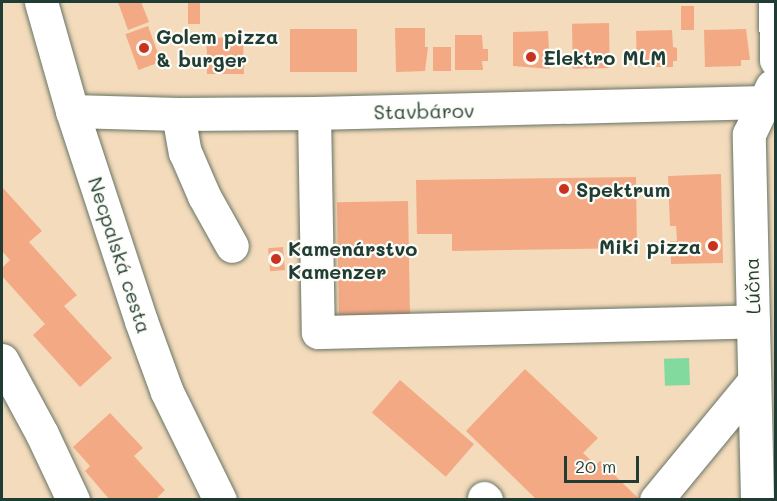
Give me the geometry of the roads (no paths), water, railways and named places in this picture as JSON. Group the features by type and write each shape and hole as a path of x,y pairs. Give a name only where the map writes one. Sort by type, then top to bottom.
{"street":[{"name":"Necpalská cesta","path":"41,2 72,111 166,392 220,500"},
{"path":"774,2 776,60"},
{"name":"Stavbárov","path":"72,111 178,114 314,113 772,94"},
{"name":"Lúčna","path":"757,500 749,134 772,94"},
{"path":"314,113 318,332 753,321"},
{"path":"178,114 185,152 204,196 232,246"},
{"path":"2,360 42,434 73,500"},
{"path":"656,500 754,381"}],"place":[{"name":"Golem pizza & burger","path":"144,48"},
{"name":"Elektro MLM","path":"531,57"},
{"name":"Spektrum","path":"564,189"},
{"name":"Miki pizza","path":"713,246"},
{"name":"Kamenárstvo Kamenzer","path":"276,259"}]}
